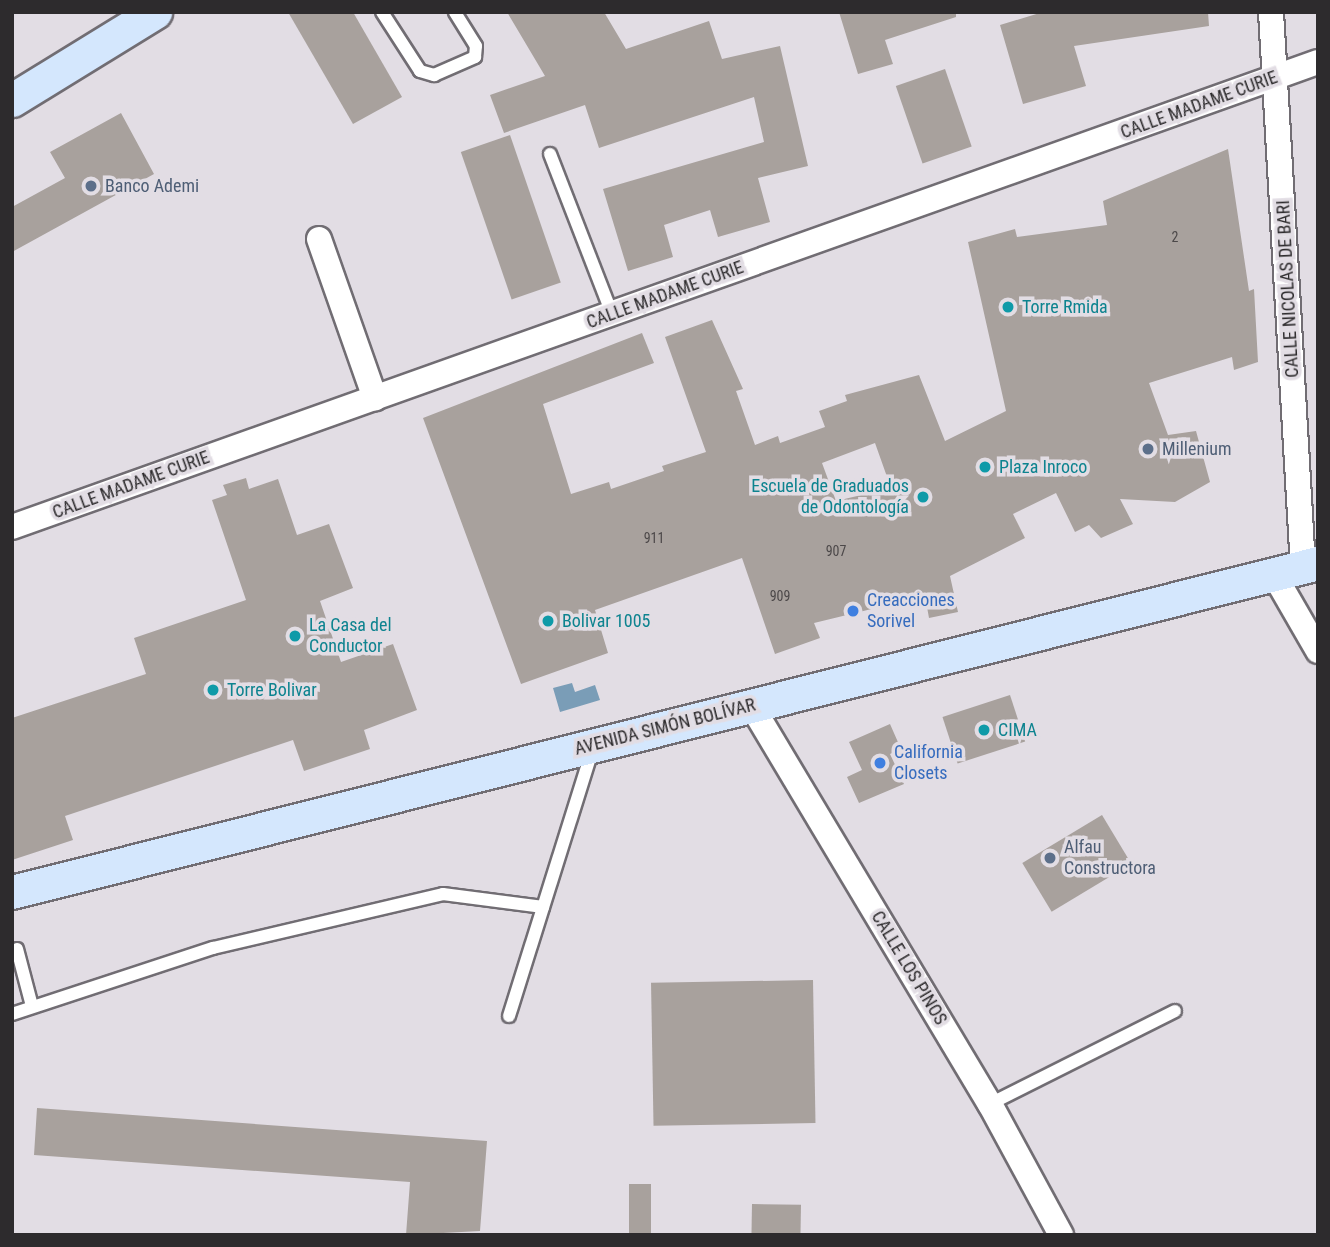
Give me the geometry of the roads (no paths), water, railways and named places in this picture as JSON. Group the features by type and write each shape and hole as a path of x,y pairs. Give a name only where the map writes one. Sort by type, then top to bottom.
{"main road":[{"path":"12,100 154,12"},
{"name":"AVENIDA SIMÓN BOLÍVAR","path":"12,892 1298,568"}],"street":[{"name":"CALLE NICOLAS DE BARI","path":"1271,12 1277,77 1298,568 1318,651"},
{"name":"CALLE MADAME CURIE","path":"12,527 1318,62"},
{"path":"319,239 375,398"},
{"name":"CALLE LOS PINOS","path":"751,705 990,1104 1061,1235"}],"lane":[{"path":"382,12 419,71 434,75 475,57 476,47 455,12"},
{"path":"550,154 612,314"},
{"path":"509,1016 594,745"},
{"path":"12,1014 213,948 443,894 543,907"},
{"path":"17,949 32,1006"},
{"path":"990,1104 1175,1011"}],"water":[{"path":"572,683 575,692 595,685 600,700 560,712 553,688"}],"place":[{"name":"Banco Ademi","path":"91,186"},
{"name":"Torre Rmida","path":"1008,307"},
{"name":"Millenium","path":"1148,449"},
{"name":"Plaza Inroco","path":"985,467"},
{"name":"Escuela de Graduados de Odontología","path":"923,497"},
{"name":"Creacciones Sorivel","path":"853,611"},
{"name":"Bolivar 1005","path":"548,621"},
{"name":"La Casa del Conductor","path":"295,636"},
{"name":"Torre Bolivar","path":"213,690"},
{"name":"CIMA","path":"984,730"},
{"name":"California Closets","path":"880,763"},
{"name":"Alfau Constructora","path":"1050,858"}]}
